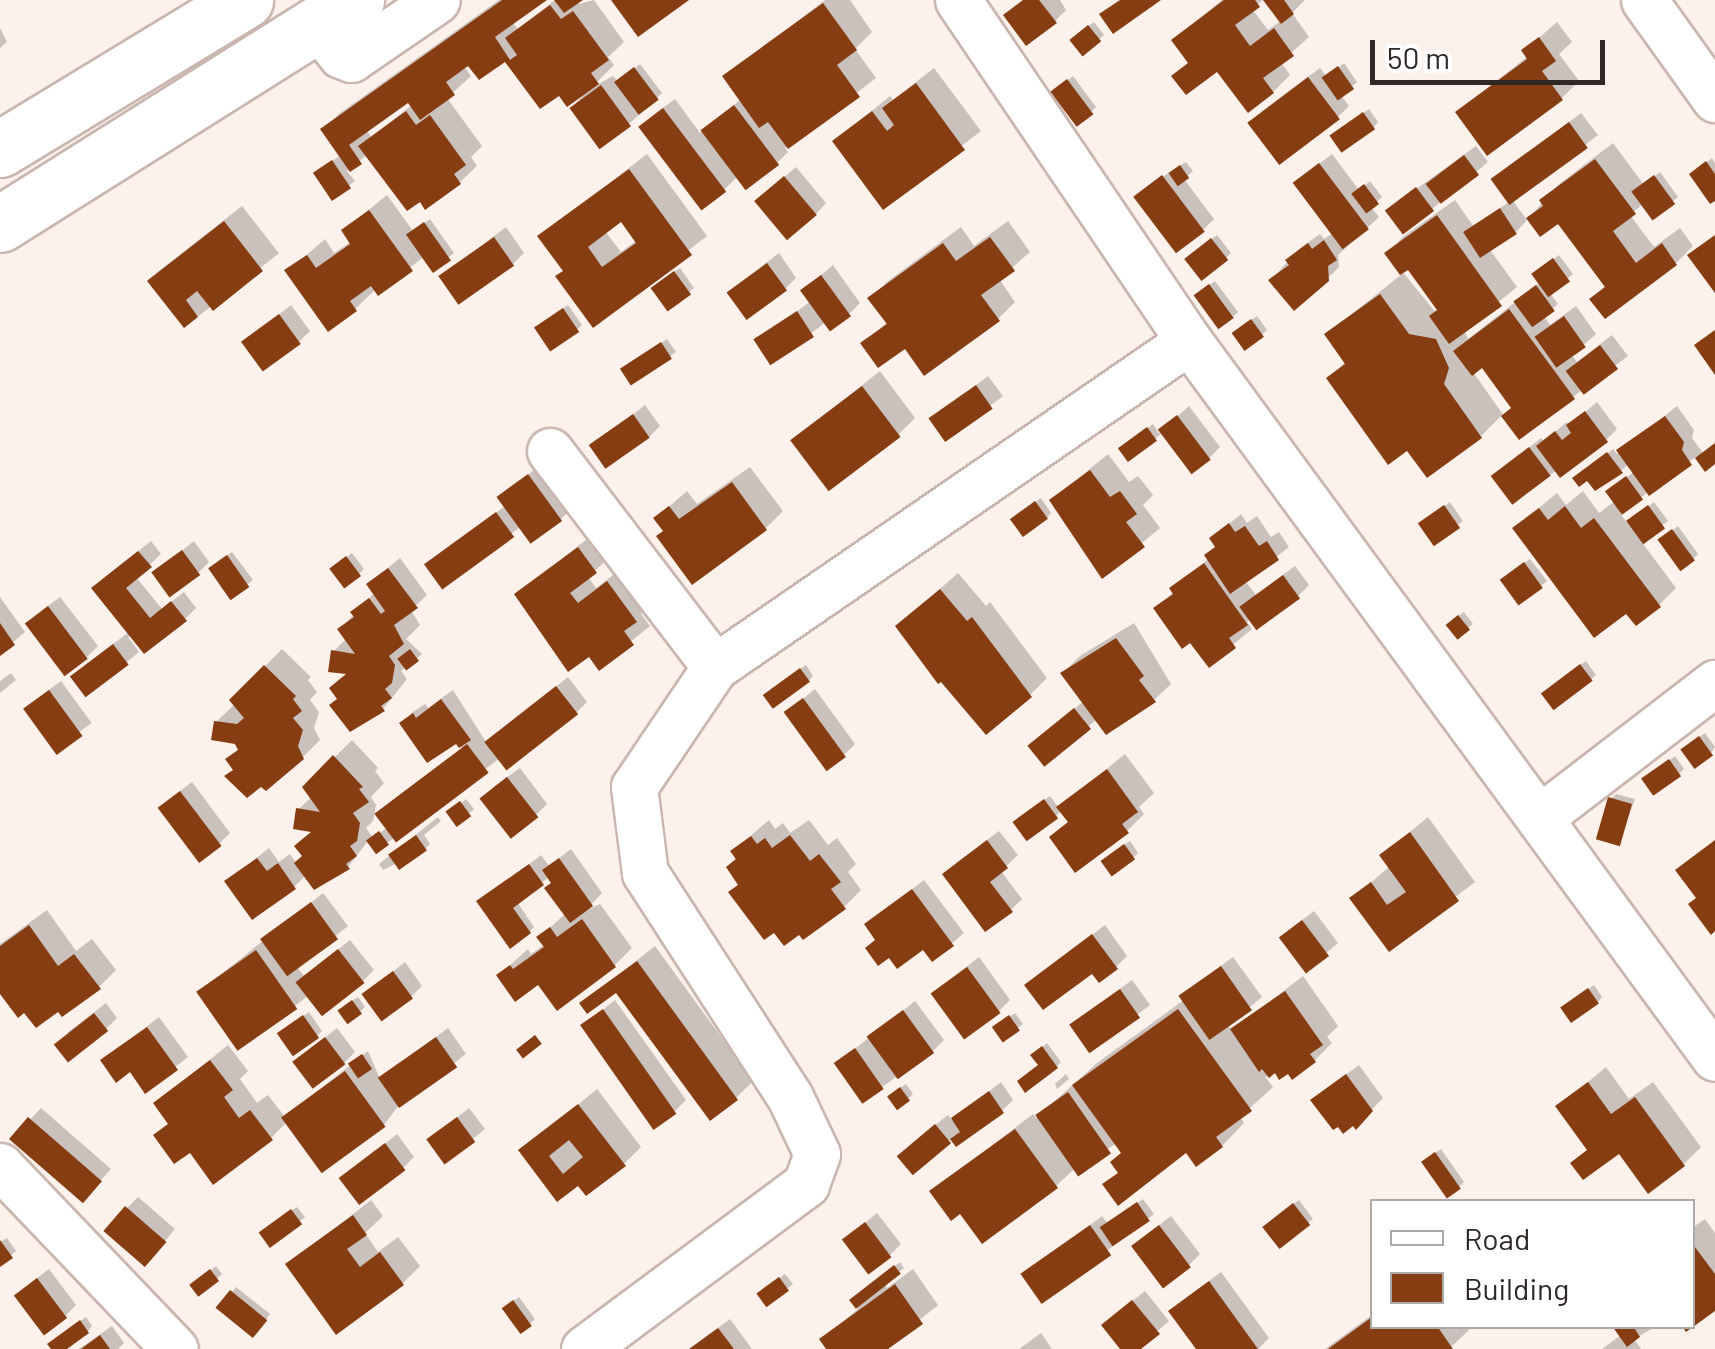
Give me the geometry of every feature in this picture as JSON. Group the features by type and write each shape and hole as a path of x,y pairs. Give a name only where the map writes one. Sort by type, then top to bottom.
{"main road":[{"path":"0,149 245,0"},
{"path":"0,224 337,13"}],"street":[{"path":"337,13 341,55 351,59 437,0"},
{"path":"958,0 1189,340 1715,1058"},
{"path":"1644,0 1715,100"},
{"path":"584,1349 806,1184 817,1154 790,1097 645,873 634,787 715,667 1189,340"},
{"path":"550,452 715,667"},
{"path":"1539,818 1715,683"},
{"path":"0,1166 174,1349"}],"building":[{"path":"502,0 547,0 495,37 510,60 517,55 505,38 550,5 561,19 573,11 609,60 591,73 599,84 567,107 559,96 540,109 505,62 479,80 468,66 446,82 455,95 420,120 408,103 349,145 362,164 350,172 320,129"},
{"path":"554,0 583,0 564,13"},
{"path":"611,0 689,0 638,37"},
{"path":"1023,0 1039,0 1057,23 1026,46 1003,15"},
{"path":"1120,0 1161,0 1113,34 1099,14"},
{"path":"1224,0 1255,0 1260,7 1235,25 1250,46 1274,28 1294,56 1263,78 1274,93 1248,113 1217,72 1186,95 1171,76 1188,63 1171,40"},
{"path":"1263,0 1284,0 1294,14 1281,24"},
{"path":"823,3 857,50 837,65 860,97 788,149 768,122 759,128 722,76"},
{"path":"1088,25 1101,41 1083,56 1069,40"},
{"path":"1539,37 1556,61 1542,71 1563,100 1487,156 1455,112 1527,59 1521,50"},
{"path":"1338,66 1354,89 1338,100 1322,77"},
{"path":"634,67 659,100 639,115 614,82"},
{"path":"1308,77 1340,119 1279,165 1247,123"},
{"path":"1067,79 1093,114 1077,127 1050,92"},
{"path":"916,83 965,150 883,210 832,141 872,111 887,131 894,125 882,108"},
{"path":"601,85 631,126 599,149 569,108"},
{"path":"734,105 779,165 746,190 700,130"},
{"path":"663,108 726,192 701,211 638,127"},
{"path":"406,111 416,125 430,115 466,165 454,174 461,184 425,210 420,202 407,211 358,146"},
{"path":"1363,112 1375,129 1341,153 1329,136"},
{"path":"1569,122 1588,148 1509,205 1491,179"},
{"path":"1464,155 1479,175 1441,204 1426,184"},
{"path":"1595,159 1636,214 1613,231 1636,263 1662,243 1677,265 1605,319 1589,299 1605,287 1558,224 1540,237 1526,218 1543,206 1539,200"},
{"path":"332,160 351,188 332,201 313,173"},
{"path":"1706,161 1715,174 1715,201 1710,204 1689,174"},
{"path":"1319,163 1369,229 1343,249 1293,183"},
{"path":"1180,165 1189,178 1178,186 1169,173"},
{"path":"629,169 692,255 593,328 555,276 563,271 537,236","holes":["621,222 636,243 602,267 588,247"]},
{"path":"1162,175 1205,232 1176,253 1133,197"},
{"path":"1654,175 1675,204 1653,221 1631,191"},
{"path":"784,176 817,215 787,240 754,201"},
{"path":"1364,184 1379,204 1366,214 1351,194"},
{"path":"1416,187 1434,211 1403,234 1385,210"},
{"path":"1500,208 1517,234 1480,258 1463,232"},
{"path":"369,210 413,271 378,296 371,286 350,301 357,311 328,332 284,270 307,255 316,268 350,244 341,230"},
{"path":"1437,215 1502,306 1449,344 1429,316 1437,310 1408,270 1400,275 1384,253"},
{"path":"224,221 263,271 213,311 197,291 186,300 198,317 184,328 147,281"},
{"path":"424,222 451,261 433,273 406,235"},
{"path":"1715,235 1715,293 1687,255"},
{"path":"494,237 514,266 458,305 438,276"},
{"path":"990,237 1015,271 981,295 1000,321 924,376 905,349 878,368 860,343 887,324 867,298 943,243 956,261"},
{"path":"1211,238 1228,260 1201,281 1184,259"},
{"path":"1324,240 1337,260 1328,266 1329,281 1294,311 1268,280 1289,265 1285,260 1308,243 1312,249"},
{"path":"1553,258 1570,281 1548,297 1531,274"},
{"path":"767,263 787,291 747,320 727,292"},
{"path":"674,271 691,294 668,312 651,288"},
{"path":"821,275 851,316 830,332 800,290"},
{"path":"1209,284 1234,318 1218,329 1194,295"},
{"path":"1536,285 1555,311 1532,327 1513,301"},
{"path":"1380,294 1409,334 1436,339 1449,368 1444,384 1482,438 1427,478 1407,451 1388,465 1326,378 1345,364 1324,334"},
{"path":"563,308 579,332 550,352 534,328"},
{"path":"1509,309 1575,399 1519,440 1501,416 1511,408 1482,368 1472,376 1453,351"},
{"path":"797,311 814,337 770,365 753,339"},
{"path":"279,314 301,344 263,372 241,342"},
{"path":"1564,316 1586,347 1556,368 1535,337"},
{"path":"1251,319 1264,337 1245,351 1232,333"},
{"path":"1715,330 1715,375 1694,345"},
{"path":"661,342 672,359 631,385 620,369"},
{"path":"1600,345 1618,369 1584,395 1566,371"},
{"path":"976,385 993,409 945,442 928,418"},
{"path":"862,386 901,437 829,491 790,440"},
{"path":"1585,411 1608,442 1560,478 1536,446 1555,431 1562,440 1571,433 1566,425"},
{"path":"633,414 650,438 605,469 589,445"},
{"path":"1177,415 1211,460 1192,474 1158,429"},
{"path":"1665,416 1684,442 1682,450 1692,465 1649,496 1616,450"},
{"path":"1147,427 1157,441 1128,462 1118,448"},
{"path":"1715,443 1715,464 1705,472 1695,458"},
{"path":"1529,447 1551,476 1512,505 1491,476"},
{"path":"1607,452 1623,473 1595,491 1587,481 1579,487 1572,478"},
{"path":"1090,470 1110,497 1120,491 1137,514 1126,522 1145,547 1102,579 1049,500"},
{"path":"528,474 562,521 531,544 496,497"},
{"path":"1626,476 1643,499 1622,515 1605,491"},
{"path":"732,482 767,530 692,585 656,536 663,531 653,518 669,506 679,519"},
{"path":"1035,501 1048,519 1023,537 1010,519"},
{"path":"1444,505 1460,528 1434,546 1418,523"},
{"path":"1648,505 1665,528 1643,544 1626,521"},
{"path":"1565,506 1581,528 1594,518 1661,607 1636,626 1626,614 1594,638 1512,528 1539,508 1548,520"},
{"path":"496,512 514,537 442,589 424,564"},
{"path":"1229,523 1235,532 1245,526 1259,546 1267,541 1279,560 1230,594 1204,555 1215,547 1209,538"},
{"path":"1672,529 1695,561 1680,571 1657,540"},
{"path":"578,547 597,573 570,593 578,603 607,581 637,622 624,631 634,645 599,671 589,657 568,672 514,594"},
{"path":"182,550 200,575 169,597 151,572"},
{"path":"138,551 152,567 126,588 150,618 171,601 187,621 144,654 91,588"},
{"path":"227,555 249,587 231,600 208,568"},
{"path":"346,556 361,576 344,589 329,569"},
{"path":"1524,562 1543,588 1519,606 1500,580"},
{"path":"1204,563 1248,625 1229,638 1236,648 1209,668 1190,643 1182,649 1153,608 1173,594 1169,588"},
{"path":"388,568 418,608 394,625 404,644 389,656 395,665 392,683 385,689 392,698 381,706 385,711 350,732 329,705 337,699 329,688 346,674 328,672 331,650 355,654 337,629 354,617 350,612 369,598 381,614 385,611 366,584"},
{"path":"1283,575 1300,598 1256,630 1239,607"},
{"path":"940,589 967,621 972,617 1032,697 986,735 941,682 938,684 895,626"},
{"path":"48,606 88,659 65,676 25,623"},
{"path":"1458,615 1470,630 1458,640 1446,625"},
{"path":"0,623 15,645 0,656"},
{"path":"1116,638 1144,676 1139,680 1156,702 1106,735 1060,673"},
{"path":"113,644 129,665 86,697 70,676"},
{"path":"410,649 419,661 406,671 397,659"},
{"path":"1580,664 1593,681 1554,710 1541,693"},
{"path":"264,665 296,696 293,699 302,711 293,718 303,730 298,746 304,759 266,791 261,787 247,798 224,776 233,770 225,759 238,750 235,744 211,740 214,721 237,724 244,718 229,700"},
{"path":"800,668 810,682 773,709 763,695"},
{"path":"556,686 578,714 506,770 484,742"},
{"path":"49,690 83,736 57,755 23,709"},
{"path":"803,698 846,757 826,771 784,712"},
{"path":"441,699 471,740 459,748 456,744 427,763 399,723 413,713 416,718"},
{"path":"1074,708 1091,729 1044,767 1027,746"},
{"path":"1699,736 1713,755 1694,769 1680,750"},
{"path":"467,744 489,773 396,843 374,814"},
{"path":"333,755 363,787 359,789 369,802 353,813 360,823 357,841 350,846 357,856 346,864 350,869 314,890 294,863 302,856 294,846 311,832 293,829 296,808 320,812 302,787"},
{"path":"1669,759 1681,776 1653,796 1641,779"},
{"path":"1107,769 1138,812 1122,824 1129,833 1075,873 1049,837 1068,822 1056,807"},
{"path":"507,777 538,817 511,839 479,799"},
{"path":"180,791 222,846 199,863 158,808"},
{"path":"1608,797 1632,804 1620,846 1596,839"},
{"path":"1044,799 1058,818 1027,841 1012,822"},
{"path":"460,801 471,816 457,827 445,812"},
{"path":"379,831 389,845 376,854 366,840"},
{"path":"1410,832 1459,901 1389,952 1349,898 1371,882 1387,905 1406,892 1379,855"},
{"path":"416,835 427,851 399,870 388,855"},
{"path":"790,835 810,861 819,854 841,882 831,889 846,909 803,940 799,935 784,946 774,933 764,940 728,892 738,885 726,867 736,859 730,851 751,836 757,844 765,838 772,848"},
{"path":"987,840 1008,868 990,882 1013,912 985,932 942,874"},
{"path":"1715,840 1715,931 1711,935 1688,904 1696,898 1675,870"},
{"path":"1124,844 1135,859 1112,876 1101,861"},
{"path":"257,858 267,871 278,863 296,889 252,920 224,881"},
{"path":"559,858 593,906 570,923 544,888 551,883 542,870"},
{"path":"529,864 544,885 513,908 531,933 510,949 476,901"},
{"path":"912,889 954,946 932,962 923,950 897,969 889,958 878,966 865,948 875,940 864,924"},
{"path":"311,902 338,939 287,976 260,939"},
{"path":"582,919 616,967 557,1011 538,985 515,1002 496,975 510,965 513,969 544,947 536,937 550,927 557,937"},
{"path":"1302,920 1329,956 1306,973 1279,937"},
{"path":"29,925 58,966 74,954 101,989 62,1017 58,1012 36,1028 24,1013 18,1018 0,994 0,946"},
{"path":"1092,934 1118,969 1099,983 1092,974 1043,1010 1024,985"},
{"path":"338,949 364,983 322,1016 295,982"},
{"path":"256,950 297,1009 237,1051 196,992"},
{"path":"637,961 738,1100 710,1121 616,993 587,1014 579,1003"},
{"path":"1221,966 1252,1010 1209,1040 1178,996"},
{"path":"967,967 1001,1013 964,1040 931,993"},
{"path":"393,971 413,999 381,1021 361,994"},
{"path":"1588,988 1599,1004 1571,1023 1560,1008"},
{"path":"1120,989 1140,1018 1089,1053 1069,1025"},
{"path":"1285,991 1323,1045 1310,1054 1316,1062 1292,1080 1288,1074 1279,1080 1275,1073 1269,1078 1262,1069 1259,1072 1230,1029"},
{"path":"352,1000 362,1014 347,1024 337,1011"},
{"path":"603,1009 676,1114 653,1130 580,1025"},
{"path":"1178,1009 1252,1111 1216,1137 1223,1147 1196,1167 1186,1153 1118,1206 1102,1184 1118,1173 1110,1162 1121,1153 1072,1085"},
{"path":"903,1010 934,1053 898,1079 867,1036"},
{"path":"94,1013 108,1031 68,1063 54,1044"},
{"path":"303,1015 319,1038 293,1056 277,1033"},
{"path":"1009,1015 1020,1031 1003,1043 992,1027"},
{"path":"147,1027 178,1070 145,1094 130,1072 116,1083 100,1060"},
{"path":"535,1035 542,1044 523,1058 516,1050"},
{"path":"325,1037 345,1064 313,1089 292,1062"},
{"path":"436,1037 457,1067 399,1108 378,1078"},
{"path":"1042,1046 1058,1068 1025,1093 1017,1081 1038,1065 1030,1055"},
{"path":"855,1048 884,1089 862,1104 834,1063"},
{"path":"362,1054 372,1069 358,1078 348,1064"},
{"path":"210,1060 233,1090 224,1097 239,1118 250,1110 273,1140 213,1185 190,1153 174,1164 153,1135 168,1124 153,1103"},
{"path":"345,1071 386,1127 322,1173 281,1117"},
{"path":"1346,1074 1373,1111 1356,1130 1353,1126 1343,1134 1338,1127 1333,1130 1310,1100"},
{"path":"1588,1082 1611,1114 1635,1097 1685,1166 1648,1194 1619,1154 1583,1180 1570,1163 1587,1150 1555,1106"},
{"path":"900,1087 910,1101 897,1110 887,1096"},
{"path":"989,1091 1004,1113 956,1147 950,1139 960,1132 951,1118"},
{"path":"1068,1092 1111,1153 1078,1176 1035,1115"},
{"path":"578,1104 626,1166 586,1196 578,1186 557,1202 518,1150","holes":["569,1140 583,1157 563,1174 549,1156"]},
{"path":"28,1117 102,1181 83,1203 9,1139"},
{"path":"457,1117 475,1142 444,1164 426,1139"},
{"path":"935,1124 951,1143 913,1175 897,1156"},
{"path":"1015,1129 1058,1188 982,1244 960,1214 951,1221 929,1191"},
{"path":"385,1143 405,1170 359,1205 339,1178"},
{"path":"1435,1152 1461,1189 1447,1199 1421,1162"},
{"path":"1137,1202 1150,1221 1113,1246 1100,1227"},
{"path":"1293,1203 1310,1225 1280,1249 1262,1227"},
{"path":"125,1206 167,1242 145,1267 103,1231"},
{"path":"291,1209 302,1224 270,1248 259,1233"},
{"path":"353,1215 367,1235 347,1249 360,1267 380,1252 404,1285 336,1335 285,1264"},
{"path":"865,1222 891,1257 868,1275 842,1239"},
{"path":"1090,1225 1111,1255 1042,1304 1020,1274"},
{"path":"1159,1225 1191,1267 1163,1288 1131,1246"},
{"path":"0,1240 13,1258 0,1267"},
{"path":"1695,1247 1715,1274 1715,1311 1695,1325"},
{"path":"894,1265 901,1274 856,1309 849,1300"},
{"path":"210,1269 219,1281 198,1297 189,1285"},
{"path":"779,1277 789,1291 766,1307 756,1293"},
{"path":"37,1278 67,1318 44,1335 14,1295"},
{"path":"1209,1281 1258,1349 1196,1349 1168,1311"},
{"path":"895,1284 923,1324 888,1349 826,1349 819,1339"},
{"path":"230,1290 267,1320 253,1338 216,1308"},
{"path":"513,1300 532,1326 520,1334 502,1308"},
{"path":"1132,1300 1160,1334 1141,1349 1120,1349 1101,1325"},
{"path":"1370,1318 1370,1329 1439,1329 1453,1349 1328,1349"},
{"path":"80,1320 89,1333 67,1349 51,1349 47,1344"},
{"path":"718,1328 734,1349 689,1349"},
{"path":"1614,1329 1635,1329 1640,1337 1627,1347"},
{"path":"100,1335 110,1349 81,1349"}]}
